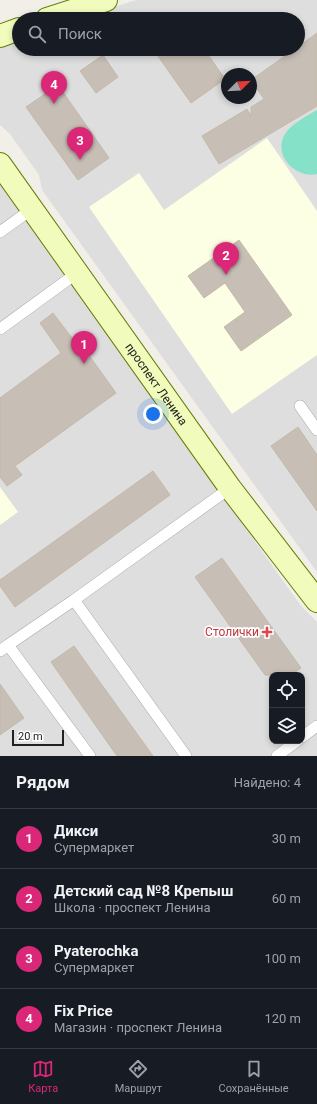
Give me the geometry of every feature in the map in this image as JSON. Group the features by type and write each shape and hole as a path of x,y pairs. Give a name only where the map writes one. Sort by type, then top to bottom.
{"street":[{"path":"69,12 106,0"},
{"path":"0,36 12,32"},
{"name":"проспект Ленина","path":"0,164 230,488 317,601"}],"lane":[{"path":"0,232 32,209"},
{"path":"0,329 77,273"},
{"path":"300,406 317,430"},
{"path":"90,756 4,648 74,600 230,488"},
{"path":"74,600 186,756"},
{"path":"305,735 317,726"},
{"path":"277,756 293,744"}],"shaded area":[{"path":"136,0 317,0 317,572 42,190 39,175 10,134 0,125 0,43 12,39 12,56 305,56 305,12 98,12"},
{"path":"267,138 317,211 317,355 232,414 89,207 139,173 164,210"},
{"path":"0,183 301,606 317,622 317,756 0,756"},
{"path":"0,487 18,512 0,525"}],"green space":[{"path":"317,110 317,174 309,175 301,173 288,164 282,150 282,142 285,134 292,126"}],"building":[{"path":"317,33 317,106 219,164 202,136 247,109 251,116 251,107 264,99 257,89 257,76 285,56 305,56 305,42"},
{"path":"104,56 118,77 96,93 80,71"},
{"path":"158,56 209,56 221,73 221,82 191,103"},
{"path":"58,85 109,158 78,180 26,107"},
{"path":"239,240 292,315 241,351 224,327 245,312 225,283 204,298 188,276"},
{"path":"53,313 75,342 78,340 116,393 15,466 22,475 7,486 0,477 0,398 61,353 40,323"},
{"path":"298,427 317,455 317,511 271,446"},
{"path":"153,471 170,495 15,607 0,586 0,580"},
{"path":"222,558 301,668 295,672 269,672 269,675 265,675 195,577"},
{"path":"74,646 153,756 117,756 51,662"},
{"path":"0,684 24,718 0,735"}],"place":[{"name":"Fix Price","path":"54,104"},
{"name":"Pyaterochka","path":"80,160"},
{"name":"Детский сад №8 Крепыш","path":"226,275"},
{"name":"Дикси","path":"84,364"},
{"name":"Столички","path":"267,632"}]}
